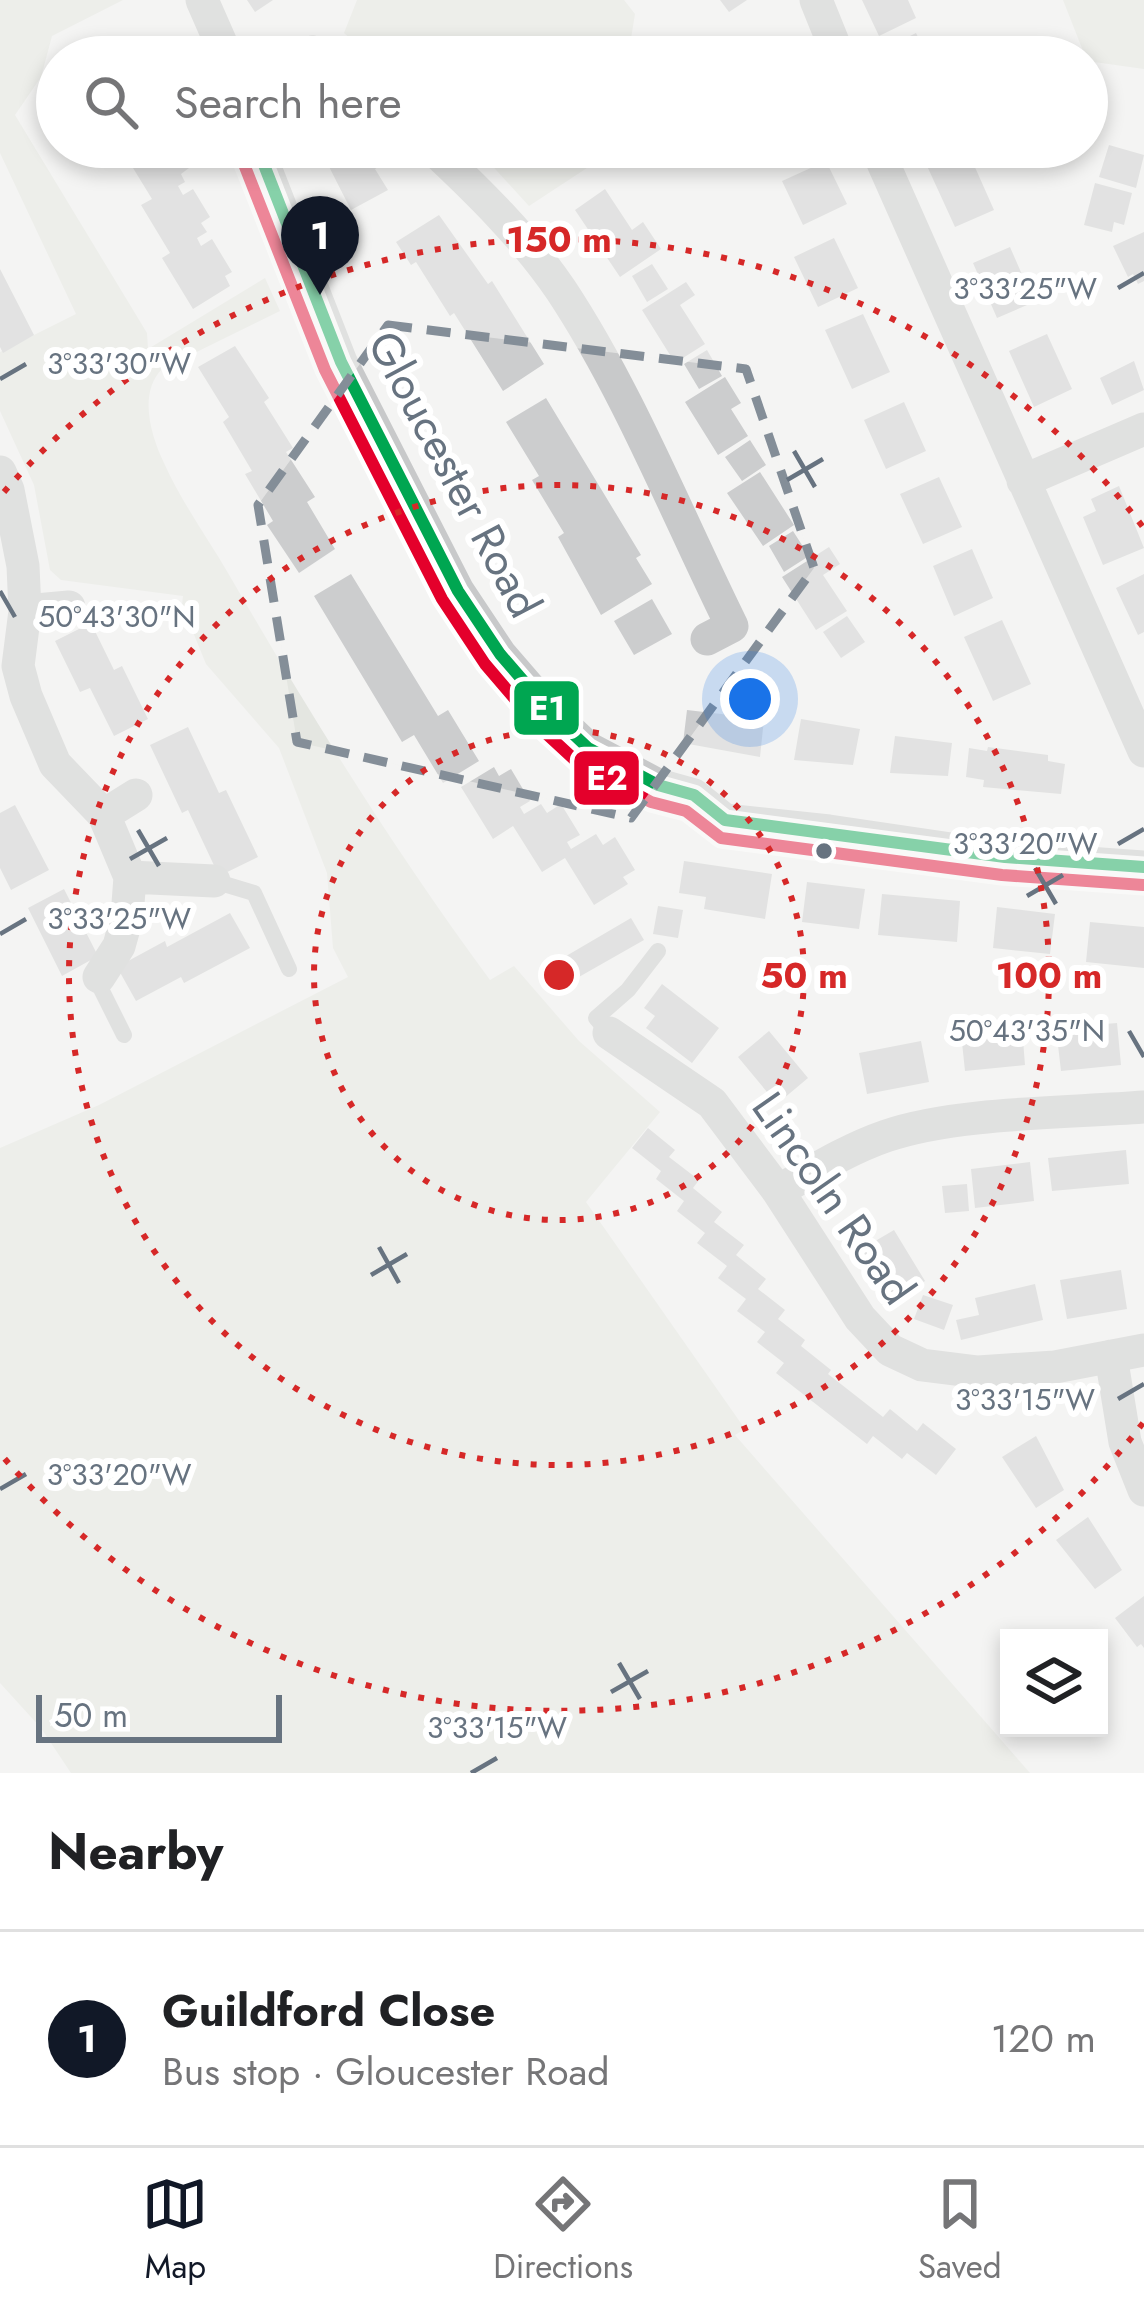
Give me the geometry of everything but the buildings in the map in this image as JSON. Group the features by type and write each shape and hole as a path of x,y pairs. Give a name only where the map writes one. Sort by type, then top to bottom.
{"street":[{"path":"202,0 220,36"},
{"path":"816,0 831,36"},
{"name":"Gloucester Road","path":"265,168 340,362 458,591 500,653 550,713 588,748 658,785 694,796 725,820 1005,857 1143,858"},
{"path":"452,168 514,230 589,334 732,630"},
{"path":"886,168 1144,751"},
{"path":"1023,481 1144,429"},
{"path":"0,472 18,532 25,611 18,666 26,696 55,764 104,815 130,877 119,946 99,977"},
{"path":"25,611 68,607"},
{"path":"104,815 136,795"},
{"path":"130,877 214,881"},
{"name":"Lincoln Road","path":"609,1033 712,1103 778,1191 860,1318 876,1339 905,1358 978,1372 1055,1367 1128,1353"},
{"path":"778,1191 884,1136 921,1126 1144,1107"},
{"path":"1128,1353 1125,1442 1144,1490"}],"lane":[{"path":"214,881 254,893 289,969"},
{"path":"609,1033 596,1018 628,991 658,951"},
{"path":"99,977 124,1036"}],"highlighted area":[{"path":"388,325 746,369 814,568 631,818 297,742 258,505"}],"shaded area":[{"path":"0,0 123,0 52,36 36,36 36,84 15,115 36,150 36,168 47,168 147,333 148,349 265,278 280,311 162,369 155,379 149,415 171,477 353,780 490,980 514,966 579,1041 660,1112 586,1202 745,1429 735,1435 1030,1773 71,1773 41,1728 0,1683 0,1148 99,1105 348,977 333,948 327,873 279,748 206,664 182,605 183,596 61,580 50,570 34,485 0,411 0,352 76,314 0,153"},
{"path":"357,0 624,0 635,14 631,36 344,33"},
{"path":"1063,0 1144,0 1144,69 1108,64 1108,36 1077,36"},
{"path":"494,168 587,168 529,206"}],"transit line":[{"name":"E2","path":"246,168 325,370 442,599 485,664 537,725 577,762 651,802 686,811 721,838 1002,875 1143,885"},
{"name":"E1","path":"265,168 341,362 458,591 500,654 588,748 658,785 694,795 725,820 1005,857 1144,867"}],"place":[{"name":"Guildford Close","path":"320,295"}]}
